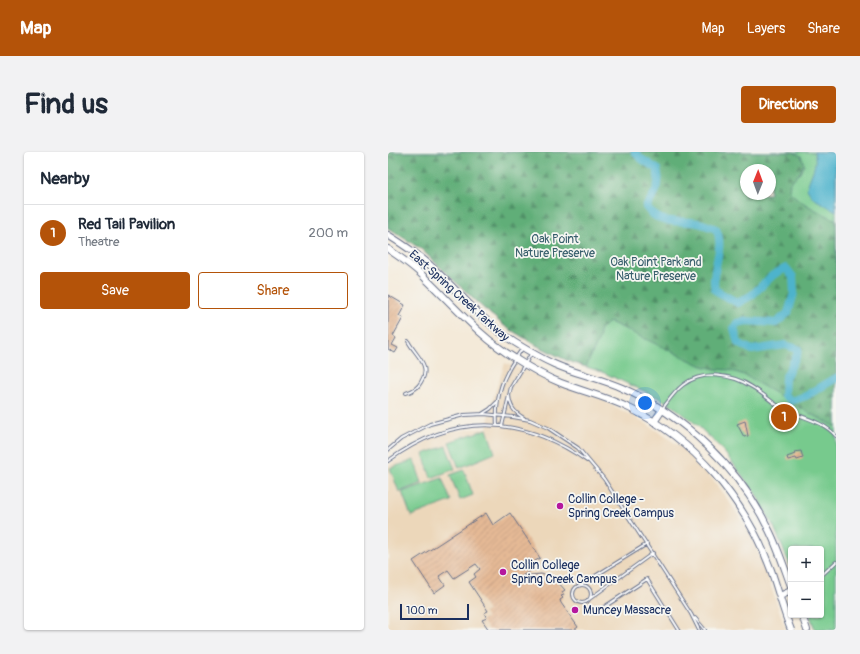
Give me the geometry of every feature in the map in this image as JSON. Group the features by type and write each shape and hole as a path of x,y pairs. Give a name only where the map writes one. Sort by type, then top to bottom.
{"main road":[{"name":"East Spring Creek Parkway","path":"388,235 423,260 499,331 532,353 560,367 624,389 662,410 684,425 703,441 744,487 769,529 789,582"},
{"name":"East Spring Creek Parkway","path":"388,249 426,278 463,316 495,345 524,364 561,382 608,398 654,422 669,432 707,465 738,503 751,525 771,569 791,630"},
{"path":"654,422 662,410"},
{"path":"780,596 788,593"},
{"path":"803,618 807,630"}],"lane":[{"path":"406,393 413,391 418,387 423,380 425,373 425,366 408,341"},
{"path":"497,426 496,415 498,394 515,358 523,347"},
{"path":"502,426 509,394 516,378 532,353"},
{"path":"662,410 681,386 689,381 701,376 720,375 748,385 785,410 823,425 836,436"},
{"path":"509,394 510,404 513,410 527,420"},
{"path":"481,415 490,410 497,401"},
{"path":"388,450 401,439 430,424 464,415 504,416 527,420 548,428 578,448 604,478 691,614 699,630"},
{"path":"388,461 414,444 434,434 454,428 475,425 502,426 545,437 568,448 590,463"},
{"path":"647,544 574,589 574,598 578,602 588,600 653,554"},
{"path":"824,573 836,562"},
{"path":"595,613 647,579 679,630"},
{"path":"579,586 584,586 589,589 590,594 588,600"},
{"path":"691,614 705,630"}],"shaded area":[{"name":"Collin College - Spring Creek Campus","path":"505,363 602,400 644,422 681,447 717,484 748,529 762,561 786,630 388,630 388,466 415,447 435,437 454,431 487,428 492,402"}],"green space":[{"name":"Oak Point Nature Preserve","path":"388,152 836,152 836,630 815,630 811,618 824,618 824,546 788,546 788,561 774,527 756,494 722,449 696,424 673,406 661,399 602,372 568,361 536,345 506,327 481,306 421,249 388,228"},
{"name":"Oak Point Nature Preserve","path":"388,152 793,152 801,156 804,164 800,173 790,182 789,191 805,204 836,220 836,428 744,375 729,370 702,366 610,322 601,328 599,339 586,367 568,361 536,345 506,327 481,306 421,249 388,228"},
{"path":"487,429 495,453 459,468 449,442"},
{"path":"446,446 455,469 431,478 423,454"},
{"path":"414,460 422,483 399,492 390,468"},
{"path":"464,470 473,495 460,500 450,475"},
{"path":"442,478 451,501 411,516 402,492"}],"water":[{"path":"814,152 836,152 836,211 813,198 807,189 815,166"}],"building":[{"path":"388,295 405,305 399,316 403,318 393,336 396,338 392,345 398,348 395,353 388,349"},
{"path":"779,410 791,417 787,424 775,418"},
{"path":"745,421 748,436 744,437 737,424"},
{"path":"801,451 803,458 788,460 787,457 795,454 794,452"},
{"name":"Collin College Spring Creek Campus","path":"486,513 493,525 510,513 540,558 535,561 538,566 522,576 541,574 552,577 557,581 565,590 562,592 564,595 561,596 563,598 560,600 561,603 578,627 574,630 489,630 482,620 487,618 484,613 488,611 469,582 476,577 474,574 480,569 476,564 454,578 448,570 439,576 445,585 434,593 413,561"}],"waterway":[{"path":"635,152 640,158 657,169 657,189 646,207 652,213 664,220 698,223 716,229 719,236 719,251 714,275 715,290 738,303 752,295 773,275 786,268 793,277 794,293 788,313 776,323 747,321 737,323 734,328 738,343 752,350 785,345 798,349 797,355 785,378 784,395 791,401 806,396 836,378"}],"place":[{"name":"Red Tail Pavilion","path":"784,417"},
{"name":"Collin College - Spring Creek Campus","path":"560,506"},
{"name":"Collin College Spring Creek Campus","path":"503,572"},
{"name":"Muncey Massacre","path":"575,610"}],"park label":[{"name":"Oak Point Park and Nature Preserve","path":"656,269"}]}
